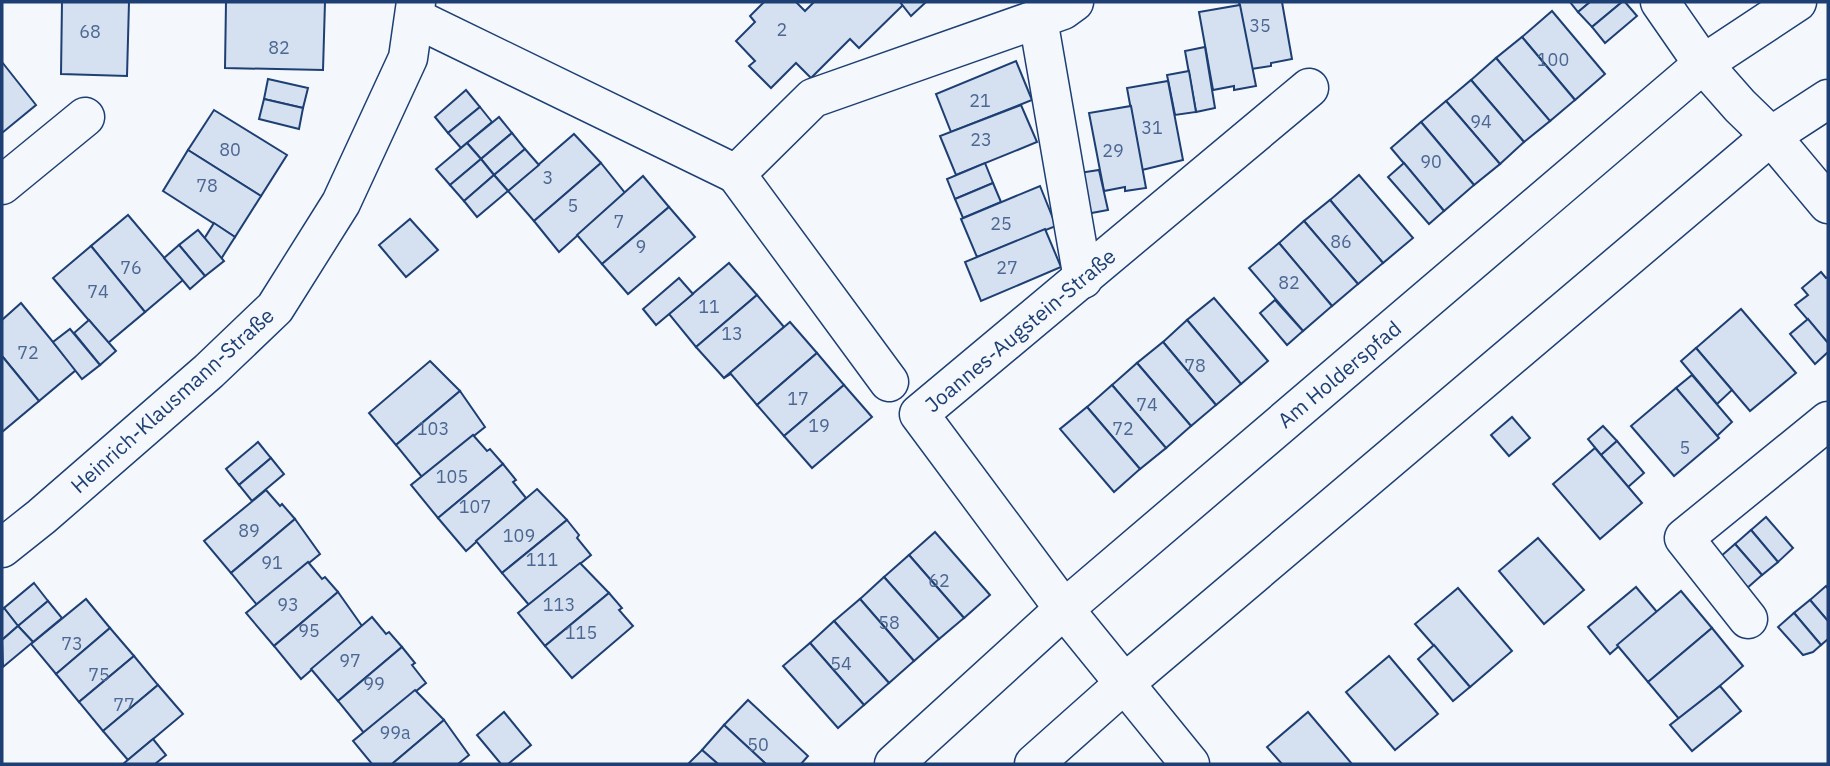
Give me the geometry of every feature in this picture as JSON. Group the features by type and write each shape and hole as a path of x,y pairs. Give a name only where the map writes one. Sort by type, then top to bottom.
{"street":[{"path":"736,174 813,97 1063,10 1074,2"},
{"path":"1660,2 1703,64 1740,106 1772,136 1828,204"},
{"name":"Am Holderspfad","path":"894,764 1064,609 1703,64 1797,2"},
{"path":"415,10 736,174 890,382"},
{"name":"Heinrich-Klausmann-Straße","path":"2,548 167,407 275,308 341,203 408,58 415,10"},
{"path":"1038,19 1083,279"},
{"name":"Joannes-Augstein-Straße","path":"1190,764 1064,609 919,414 1309,88"},
{"path":"1034,764 1125,683 1772,136 1828,99"},
{"path":"2,185 85,117"},
{"path":"1748,619 1684,538 1828,421"}],"building":[{"path":"62,2 129,2 127,76 61,74"},
{"path":"226,2 325,2 323,70 225,68"},
{"path":"764,2 796,2 805,11 814,2 900,2 903,5 859,48 850,39 811,78 796,63 771,88 749,66 755,61 736,41 755,22 750,16"},
{"path":"900,2 926,2 911,16"},
{"path":"1239,2 1282,2 1292,59 1251,69"},
{"path":"1570,2 1590,2 1578,12"},
{"path":"1590,2 1622,2 1592,27 1578,12"},
{"path":"1622,2 1637,16 1605,43 1592,27"},
{"path":"1240,5 1256,86 1213,90 1199,12"},
{"path":"1552,11 1605,74 1575,100 1522,37"},
{"path":"1522,37 1575,100 1550,121 1496,58"},
{"path":"1205,47 1215,108 1196,112 1185,51"},
{"path":"1496,58 1550,121 1524,142 1471,80"},
{"path":"1016,61 1032,100 951,132 936,94"},
{"path":"2,62 36,105 2,133"},
{"path":"1189,71 1196,112 1175,115 1167,75"},
{"path":"268,79 308,88 303,108 264,99"},
{"path":"1471,80 1524,142 1500,164 1446,101"},
{"path":"1168,81 1183,160 1142,170 1127,88"},
{"path":"466,90 480,107 448,133 435,117"},
{"path":"264,99 303,108 299,129 259,119"},
{"path":"1446,101 1500,164 1474,185 1421,122"},
{"path":"1021,105 1037,142 956,175 940,136"},
{"path":"1131,106 1146,188 1125,191 1125,187 1104,191 1089,113"},
{"path":"480,107 492,122 461,148 448,133"},
{"path":"214,110 287,155 261,196 188,150"},
{"path":"499,117 512,133 481,159 467,143"},
{"path":"1421,122 1474,185 1444,211 1391,148"},
{"path":"512,133 525,149 494,175 481,159"},
{"path":"574,134 601,163 534,221 508,191"},
{"path":"467,143 481,159 450,185 436,169"},
{"path":"525,149 539,165 508,191 494,175"},
{"path":"188,150 261,196 235,237 163,191"},
{"path":"481,159 494,175 464,201 450,185"},
{"path":"601,163 625,193 559,252 534,221"},
{"path":"985,163 993,183 955,199 947,179"},
{"path":"1404,163 1444,211 1429,224 1388,177"},
{"path":"1099,170 1108,210 1086,214 1079,173"},
{"path":"494,175 508,191 477,217 464,201"},
{"path":"1359,175 1413,238 1383,263 1330,200"},
{"path":"643,176 669,207 602,264 577,235"},
{"path":"993,183 1001,202 963,218 955,199"},
{"path":"1040,186 1056,226 977,257 961,219"},
{"path":"1330,200 1383,263 1358,284 1304,221"},
{"path":"669,207 695,237 628,294 602,264"},
{"path":"128,215 183,280 145,312 91,246"},
{"path":"410,219 438,250 406,277 379,245"},
{"path":"1304,221 1358,284 1332,306 1279,243"},
{"path":"214,223 235,237 221,259 204,239"},
{"path":"1045,229 1061,267 981,301 965,262"},
{"path":"198,230 224,261 205,276 179,245"},
{"path":"1279,243 1332,306 1303,331 1249,268"},
{"path":"179,245 205,276 190,289 164,258"},
{"path":"91,246 145,312 108,343 53,278"},
{"path":"729,263 757,295 696,347 669,314"},
{"path":"1821,272 1828,277 1828,343 1795,305 1808,295 1802,288"},
{"path":"679,278 693,294 656,325 643,309"},
{"path":"757,295 784,327 724,378 696,347"},
{"path":"1214,298 1268,361 1241,384 1187,320"},
{"path":"1275,300 1303,331 1287,345 1260,313"},
{"path":"21,303 76,370 39,401 2,356 2,320"},
{"path":"1741,309 1796,373 1750,411 1696,348"},
{"path":"1808,319 1828,343 1828,352 1815,364 1790,334"},
{"path":"89,320 116,351 100,365 74,333"},
{"path":"1187,320 1241,384 1216,405 1163,342"},
{"path":"790,322 817,353 757,405 731,374 724,378"},
{"path":"70,329 100,365 82,379 53,342"},
{"path":"1163,342 1216,405 1191,426 1137,363"},
{"path":"1696,348 1732,390 1717,404 1681,361"},
{"path":"817,353 844,385 784,436 757,405"},
{"path":"2,356 39,401 2,432"},
{"path":"430,361 460,391 396,445 369,413"},
{"path":"1137,363 1191,426 1166,448 1112,385"},
{"path":"1692,375 1732,422 1717,436 1676,388"},
{"path":"844,385 872,417 812,468 784,436"},
{"path":"1112,385 1166,448 1140,469 1087,407"},
{"path":"1676,388 1719,438 1674,476 1631,426"},
{"path":"460,391 485,427 422,477 396,445"},
{"path":"1087,407 1140,469 1114,492 1060,429"},
{"path":"1512,417 1530,438 1509,456 1491,435"},
{"path":"1603,426 1617,441 1601,455 1588,439"},
{"path":"473,435 503,464 438,518 411,485"},
{"path":"1617,441 1644,473 1628,487 1601,455"},
{"path":"258,442 271,458 239,485 226,469"},
{"path":"1595,448 1642,503 1600,539 1553,484"},
{"path":"271,458 284,474 252,501 239,485"},
{"path":"503,464 526,498 466,551 438,518"},
{"path":"537,489 567,520 502,573 476,541"},
{"path":"266,490 295,519 231,573 204,541"},
{"path":"1766,517 1793,548 1778,562 1751,530"},
{"path":"295,519 320,554 257,605 231,573"},
{"path":"567,520 591,555 529,605 502,573"},
{"path":"1751,530 1778,562 1762,575 1735,544"},
{"path":"935,532 990,595 964,618 909,555"},
{"path":"1538,538 1584,590 1544,624 1499,571"},
{"path":"1735,544 1762,575 1746,589 1720,557"},
{"path":"909,555 964,618 939,639 884,577"},
{"path":"308,562 322,579 325,577 338,592 274,646 246,613"},
{"path":"580,563 609,593 545,646 518,613"},
{"path":"884,577 939,639 914,661 860,599"},
{"path":"34,583 48,601 18,626 4,608"},
{"path":"1826,586 1828,589 1828,621 1810,600"},
{"path":"1636,587 1657,612 1610,654 1588,627"},
{"path":"1458,588 1512,651 1470,687 1415,624"},
{"path":"1681,591 1712,628 1648,682 1617,645"},
{"path":"338,592 362,626 301,679 274,646"},
{"path":"609,593 633,626 572,678 545,646"},
{"path":"86,599 110,628 56,674 31,644"},
{"path":"860,599 914,661 889,683 834,621"},
{"path":"1810,600 1828,621 1828,639 1821,645 1794,613"},
{"path":"48,601 62,618 33,642 18,626"},
{"path":"4,608 18,626 2,640 2,610"},
{"path":"1794,613 1821,645 1813,652 1803,655 1778,627"},
{"path":"372,617 386,634 389,632 402,647 338,701 311,669"},
{"path":"834,621 889,683 864,705 810,643"},
{"path":"18,626 33,642 3,667 2,640"},
{"path":"110,628 134,656 79,702 56,674"},
{"path":"1712,628 1743,666 1680,720 1648,682"},
{"path":"810,643 864,705 838,728 783,666"},
{"path":"1434,645 1470,687 1453,701 1418,659"},
{"path":"402,647 426,683 364,733 338,701"},
{"path":"134,656 158,685 103,731 79,702"},
{"path":"1389,656 1438,714 1395,750 1346,692"},
{"path":"158,685 183,714 128,760 103,731"},
{"path":"1720,686 1741,711 1692,751 1670,725"},
{"path":"415,690 444,720 392,764 372,764 353,741"},
{"path":"748,700 808,756 801,764 766,764 724,725"},
{"path":"504,712 531,745 508,764 501,764 477,735"},
{"path":"1308,712 1352,764 1282,764 1267,747"},
{"path":"444,720 469,755 458,764 392,764"},
{"path":"724,725 766,764 718,764 702,750"},
{"path":"153,739 166,755 155,764 123,764"},
{"path":"702,750 718,764 688,764"}]}
